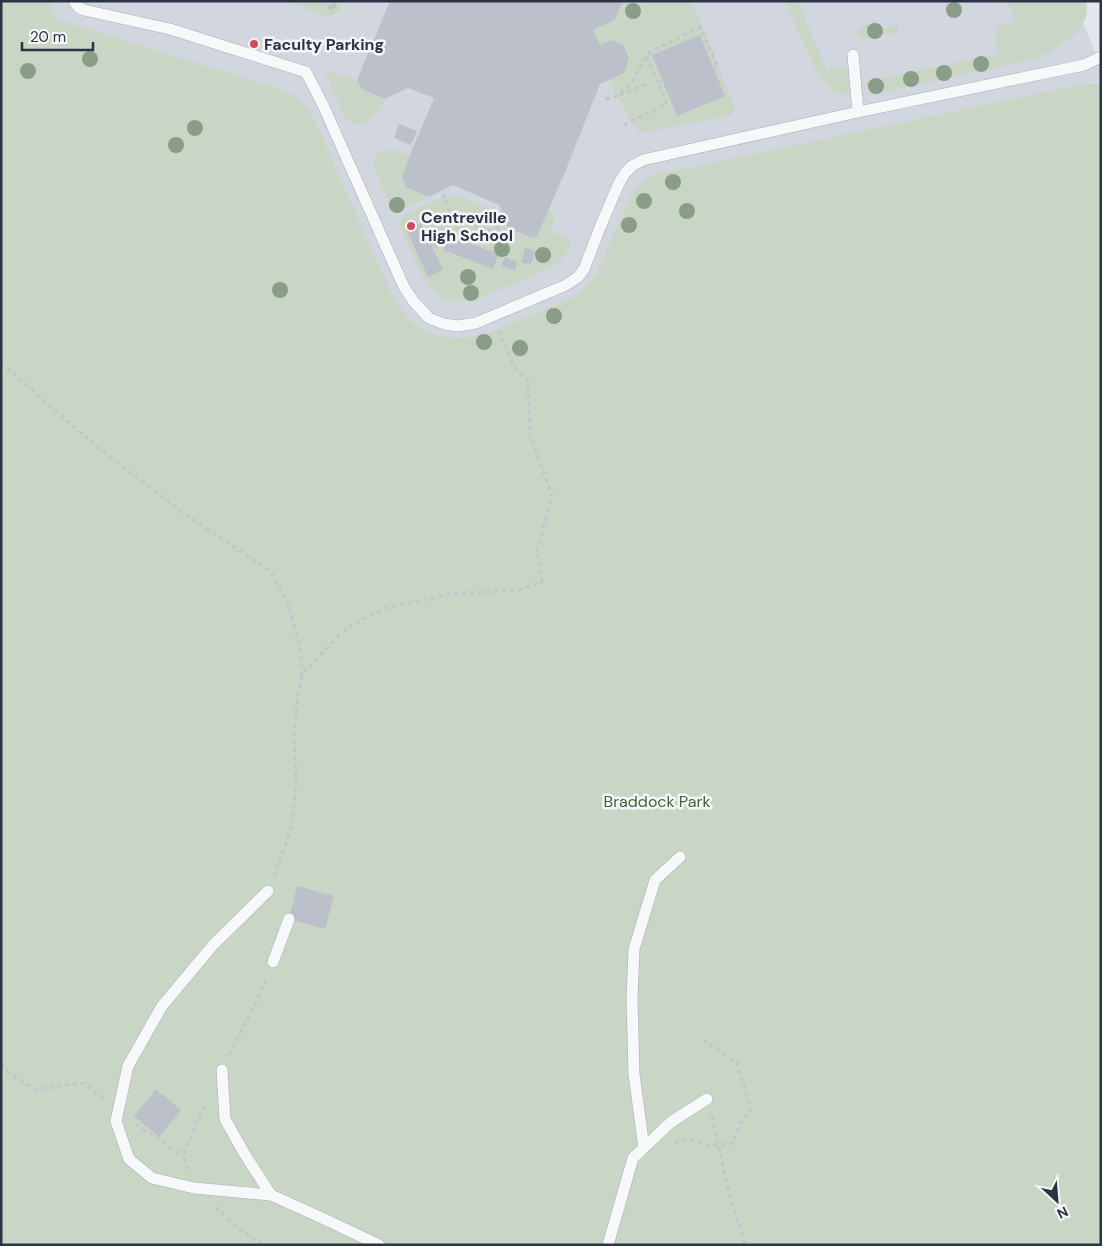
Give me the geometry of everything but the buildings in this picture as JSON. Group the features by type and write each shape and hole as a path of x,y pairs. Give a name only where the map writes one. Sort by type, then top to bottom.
{"lane":[{"path":"74,1 78,7 84,10 170,29 306,72 323,105 404,287 414,302 429,318 444,324 458,326 476,323 566,285 578,276 584,270 619,183 632,166 643,160 858,112 1084,65 1101,57"},
{"path":"853,55 858,112"},
{"path":"644,1148 634,1074 632,998 634,949 655,880 680,857"},
{"path":"268,892 213,946 162,1006 128,1066 116,1121 129,1159 152,1178 194,1188 271,1195 379,1245"},
{"path":"273,962 289,919"},
{"path":"222,1070 225,1119 271,1195"},
{"path":"608,1245 633,1158 671,1122 707,1098"}],"path":[{"path":"617,96 629,86 652,51 700,28 713,61 718,66 714,68"},
{"path":"624,125 667,104 663,89 647,57"},
{"path":"606,99 649,83"},
{"path":"443,194 452,217 488,231"},
{"path":"428,238 430,237 435,247 452,217"},
{"path":"466,242 467,239 479,243 488,231 502,226"},
{"path":"302,675 350,626 385,608 452,594 518,590 542,582 537,550 552,496 530,434 528,380 514,366 492,316"},
{"path":"1,362 96,446 182,512 269,570 287,601 300,645 302,675 294,735 296,783 292,826 268,892"},
{"path":"222,1070 258,998 273,962"},
{"path":"672,1143 691,1139 709,1146 733,1143 740,1124 751,1109 737,1063 706,1042 702,1036"},
{"path":"1,1065 8,1072 34,1089 84,1083 118,1112 183,1156 194,1188 236,1226 262,1245"},
{"path":"707,1098 726,1181 745,1245"},
{"path":"183,1156 207,1100"}],"shaded area":[{"name":"Centreville High School","path":"1,1 1074,1 1101,66 1101,106 208,488"}],"green space":[{"name":"Braddock Park","path":"1,1 48,1 56,19 283,90 293,95 305,105 314,119 392,295 411,321 419,327 433,334 461,338 489,333 502,328 569,299 581,291 598,270 630,197 641,184 655,175 1078,85 1101,84 1101,1245 1,1245"},
{"path":"286,1 343,1 340,10 329,18"},
{"path":"623,1 692,1 735,108 730,116 639,133 608,80 624,73 629,58 624,45 611,40 600,45 593,30 615,20"},
{"path":"785,1 798,1 827,71 842,65 848,70 850,95 833,90 819,77"},
{"path":"1007,1 1086,1 1087,12 1084,21 1070,38 1031,60 870,95 865,82 998,54 996,38 998,27 1015,21"},
{"path":"876,20 880,30 897,24 899,29 895,33 862,39 858,35 858,29"},
{"path":"327,70 357,80 362,89 385,99 381,109 363,123 351,123 345,119 325,72"},
{"path":"394,150 410,156 402,178 406,187 429,197 400,210 390,206 373,163 377,154"},
{"path":"451,194 492,210 498,224 532,238 537,236 547,211 554,214 555,217 550,231 570,239 571,243 562,258 549,269 473,301 452,302 442,299 429,287 421,274 399,223 403,215"}],"place":[{"name":"Faculty Parking","path":"254,44"},
{"name":"Centreville High School","path":"411,226"}]}
